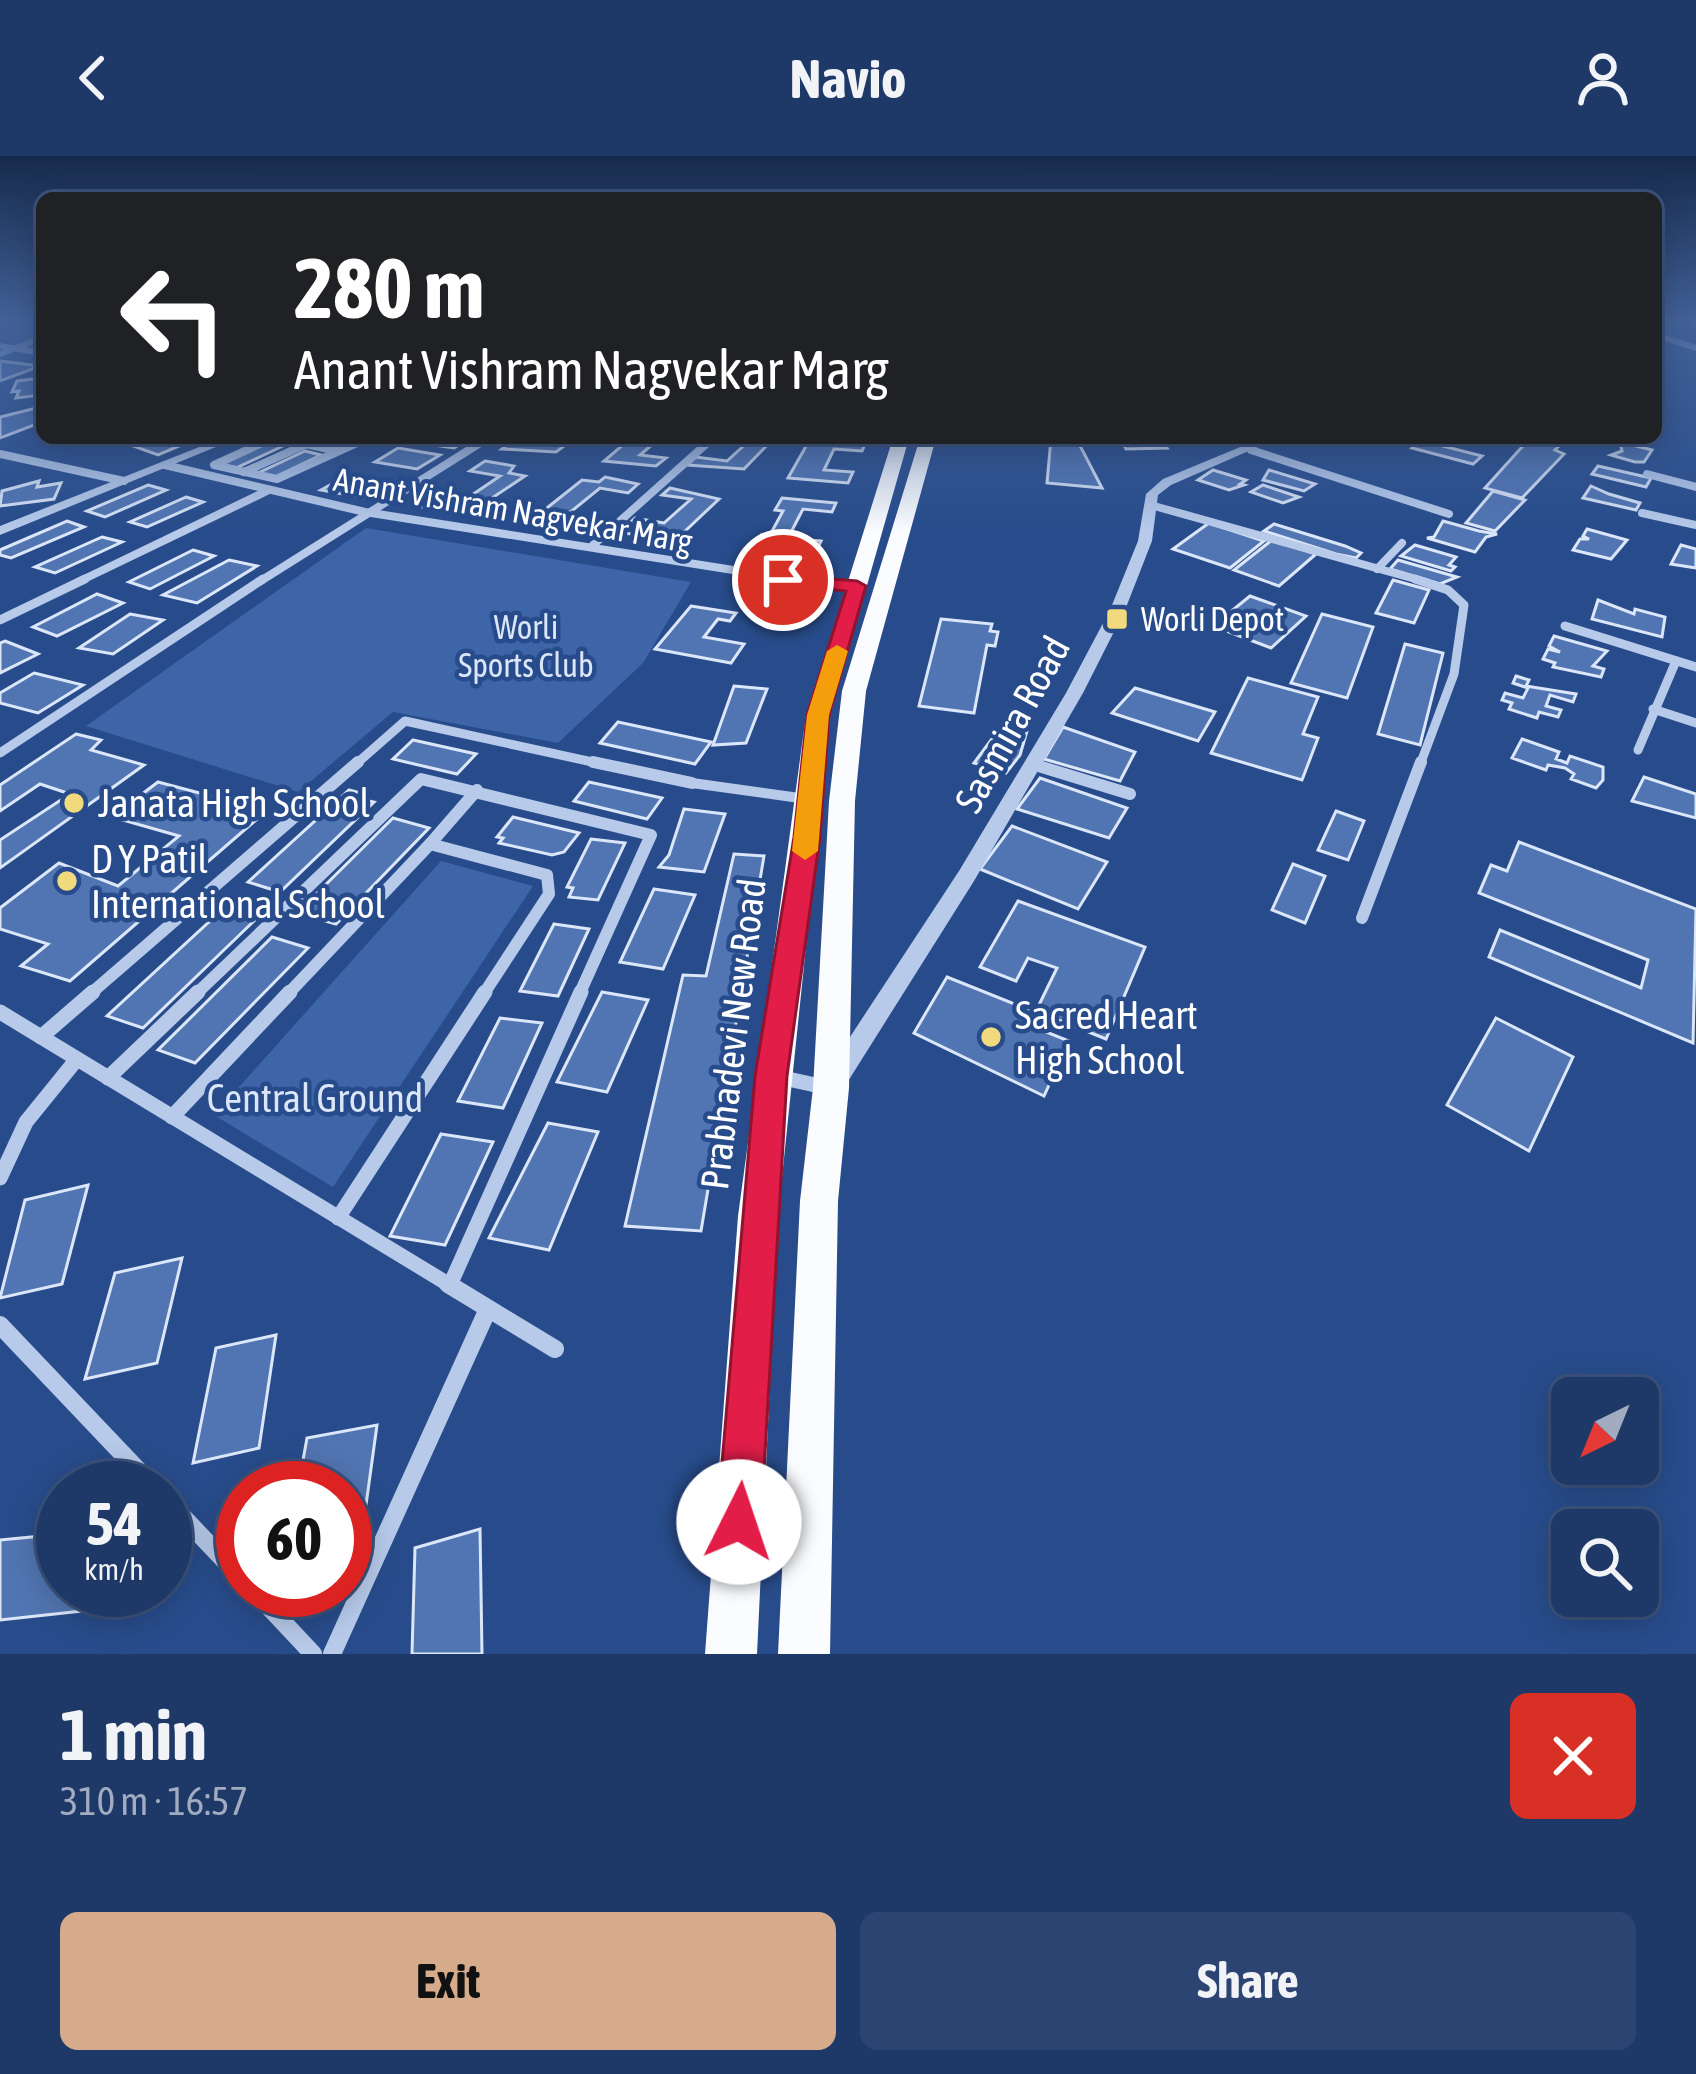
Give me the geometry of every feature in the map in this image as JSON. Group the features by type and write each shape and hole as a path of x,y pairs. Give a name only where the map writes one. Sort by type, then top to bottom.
{"main road":[{"name":"Prabhadevi New Road","path":"731,1654 771,1076 811,800 818,715 899,444"},
{"path":"804,1654 819,1201 830,1088 842,801 854,692 926,444"}],"street":[{"path":"0,531 217,444"},
{"path":"262,444 214,464 277,479 355,444"},
{"path":"229,478 306,444 338,452"},
{"path":"0,753 364,512 478,444"},
{"path":"592,546 706,444"},
{"path":"1262,444 1158,487 1152,494 1154,506 1448,590 1464,605 1454,674 1362,918"},
{"path":"1251,450 1449,514"},
{"path":"0,454 124,482"},
{"name":"Anant Vishram Nagvekar Marg","path":"165,465 364,512 783,580 857,586"},
{"path":"1647,475 1696,487"},
{"path":"0,620 269,490"},
{"name":"Sasmira Road","path":"830,1088 1032,764 1142,558 1154,506"},
{"path":"1642,513 1696,525"},
{"path":"1377,569 1402,543"},
{"path":"1565,626 1696,667"},
{"path":"1638,750 1676,661"},
{"path":"1654,709 1696,723"},
{"path":"41,1037 405,721 692,783 811,800"},
{"path":"1032,764 1130,794"},
{"path":"108,1078 421,779 651,835 450,1285"},
{"path":"172,1117 477,790"},
{"path":"338,1218 549,894 547,875 536,870 430,844"},
{"path":"0,1012 555,1349"},
{"path":"0,1178 26,1122 77,1059"},
{"path":"771,1076 830,1088"},
{"path":"332,1654 488,1309"},
{"path":"0,1324 129,1461"},
{"path":"192,1526 216,1552"},
{"path":"279,1617 314,1654"}],"green space":[{"name":"Worli Sports Club","path":"366,528 691,582 643,663 558,743 393,712 298,792 86,726"},
{"name":"Central Ground","path":"441,861 533,886 333,1187 214,1115"}],"building":[{"path":"19,392 36,392 36,396 16,398"},
{"path":"36,408 36,424 0,438 0,417"},
{"path":"144,444 184,444 158,455 136,447"},
{"path":"263,444 283,446 236,468 218,464"},
{"path":"509,444 567,444 556,452 502,449"},
{"path":"624,444 653,444 640,455 666,458 656,466 604,461"},
{"path":"746,444 768,444 744,469 687,465 696,457 727,461"},
{"path":"807,444 865,444 862,451 834,449 824,470 853,472 848,483 788,478"},
{"path":"1050,444 1079,444 1102,488 1047,483"},
{"path":"1123,444 1164,444 1167,448 1126,449"},
{"path":"1435,444 1482,456 1473,464 1412,448"},
{"path":"1525,444 1561,444 1555,450 1564,454 1522,498 1485,488"},
{"path":"1620,444 1652,450 1644,462 1611,455 1622,451"},
{"path":"398,448 440,455 417,469 375,462"},
{"path":"305,451 321,455 275,477 258,473"},
{"path":"485,461 514,466 509,473 525,476 477,508 462,506 447,512 418,506 437,494 466,499 500,476 470,471"},
{"path":"1598,466 1651,478 1646,487 1592,474"},
{"path":"1213,470 1246,480 1229,490 1198,480"},
{"path":"1269,470 1315,484 1304,491 1263,480"},
{"path":"346,476 389,483 365,498 321,490"},
{"path":"605,477 638,484 628,493 600,488 568,514 597,519 586,528 542,524 550,517 538,515 582,480 599,482"},
{"path":"39,481 37,487 61,483 54,499 0,506 2,491"},
{"path":"148,485 166,490 105,517 87,511"},
{"path":"1263,485 1299,497 1283,503 1251,492"},
{"path":"1591,486 1640,503 1636,510 1583,498"},
{"path":"670,488 719,499 681,535 665,532 653,538 620,532 635,518 664,523 691,499 662,495"},
{"path":"1493,491 1525,500 1495,531 1466,523"},
{"path":"186,497 203,502 147,527 130,522"},
{"path":"782,498 836,503 832,512 803,509 788,538 821,541 816,552 776,551 770,543 757,542 761,535 770,535 783,511 775,510"},
{"path":"67,521 84,527 11,558 0,555 0,550"},
{"path":"1443,521 1497,534 1486,537 1475,552 1427,538 1434,537"},
{"path":"1209,523 1264,541 1230,568 1173,549"},
{"path":"1274,524 1361,553 1356,558 1336,554 1264,531"},
{"path":"1587,529 1627,540 1611,559 1573,550 1580,539 1589,539 1583,536"},
{"path":"102,537 122,542 55,573 35,567"},
{"path":"1272,540 1316,554 1279,586 1234,570"},
{"path":"1415,545 1456,557 1449,565 1455,567 1451,571 1401,556"},
{"path":"1681,545 1696,549 1696,568 1671,564"},
{"path":"193,550 214,556 150,589 129,582"},
{"path":"229,560 257,566 197,603 163,595"},
{"path":"1398,560 1457,577 1440,584 1390,569"},
{"path":"1393,580 1429,590 1414,623 1376,613"},
{"path":"97,594 123,603 57,636 33,627"},
{"path":"1250,596 1306,616 1271,648 1213,626"},
{"path":"1598,600 1634,614 1635,609 1665,617 1662,637 1592,619"},
{"path":"691,606 736,613 730,621 718,619 704,637 744,644 731,663 655,649"},
{"path":"130,614 163,620 113,654 79,648"},
{"path":"1322,614 1373,627 1347,698 1291,683"},
{"path":"941,619 992,624 990,631 998,632 995,646 987,645 974,713 919,706"},
{"path":"1554,636 1607,651 1593,666 1604,669 1601,677 1553,667 1555,663 1543,659 1548,649 1560,652 1549,646"},
{"path":"0,643 38,654 0,673"},
{"path":"1405,644 1443,653 1420,745 1378,734"},
{"path":"34,673 83,685 38,713 0,703 0,693"},
{"path":"1516,676 1529,680 1526,686 1576,694 1573,702 1550,695 1546,706 1561,710 1558,717 1539,712 1537,718 1509,709 1512,703 1502,700 1505,693 1523,698 1528,688 1513,683"},
{"path":"1248,678 1318,697 1303,734 1318,738 1302,780 1211,753"},
{"path":"734,686 767,689 746,743 713,745"},
{"path":"1135,688 1215,712 1198,741 1112,713"},
{"path":"618,722 711,742 695,764 600,743"},
{"path":"1003,724 1027,731 1020,755 1006,773 974,763"},
{"path":"1063,727 1135,752 1120,781 1044,759"},
{"name":"Janata High School","path":"76,734 101,740 91,750 144,765 0,868 0,840 70,794 40,784 0,811 0,785"},
{"path":"1522,739 1559,752 1556,759 1567,763 1570,756 1603,767 1603,780 1596,788 1571,779 1574,774 1565,768 1548,765 1546,770 1512,758"},
{"path":"413,740 476,754 457,774 393,759"},
{"path":"1644,777 1696,794 1696,818 1632,801"},
{"path":"1040,778 1127,808 1109,838 1017,809"},
{"name":"D Y Patil International School","path":"158,782 226,800 218,807 256,820 70,981 21,966 48,944 0,929 0,908 59,863 118,886 179,836 112,817"},
{"path":"589,782 662,798 647,819 574,801"},
{"path":"349,790 357,792 352,797 374,802 280,892 248,882"},
{"path":"684,809 725,814 704,872 659,867 669,855"},
{"path":"1336,811 1364,821 1348,860 1318,850"},
{"path":"513,817 579,833 564,852 552,855 499,843 503,838 497,837"},
{"path":"393,818 429,828 336,924 297,913"},
{"path":"1012,826 1107,862 1078,909 980,869"},
{"path":"591,839 625,843 598,900 569,897 573,888 567,887"},
{"path":"1519,842 1696,909 1693,1043 1489,957 1500,930 1641,988 1648,960 1479,893 1491,865 1507,871"},
{"path":"734,854 764,856 701,1231 625,1226 683,975 706,976"},
{"path":"1293,864 1325,876 1305,923 1272,910"},
{"path":"654,889 695,895 663,969 620,962"},
{"path":"1018,901 1145,947 1106,1039 1036,1011 1057,968 1028,958 1016,981 980,967"},
{"path":"222,910 255,920 143,1028 107,1016"},
{"path":"554,924 589,929 558,996 520,991"},
{"path":"272,937 308,948 195,1063 158,1050"},
{"name":"Sacred Heart High School","path":"947,977 1032,1011 1026,1024 1069,1041 1044,1096 914,1033"},
{"path":"602,992 648,1000 607,1092 557,1082"},
{"path":"500,1018 542,1023 503,1108 458,1101"},
{"path":"1496,1018 1573,1057 1529,1151 1447,1105"},
{"path":"548,1123 598,1132 549,1250 489,1238"},
{"path":"441,1134 493,1142 445,1245 390,1236"},
{"path":"88,1185 62,1284 0,1298 25,1200"},
{"path":"182,1258 157,1363 85,1379 115,1273"},
{"path":"276,1335 259,1448 193,1463 216,1348"},
{"path":"377,1425 372,1461 303,1461 307,1438"},
{"path":"480,1529 482,1654 412,1654 415,1548"},
{"path":"36,1537 36,1616 0,1620 0,1540"}],"slow traffic":[{"path":"805,851 818,715 837,651"}],"place":[{"name":"Worli Depot","path":"1117,619"},
{"name":"Janata High School","path":"74,803"},
{"name":"D Y Patil International School","path":"67,881"},
{"name":"Sacred Heart High School","path":"991,1037"}],"route":[{"path":"739,1522 771,1076 807,837 818,715 857,586 783,580"}]}
